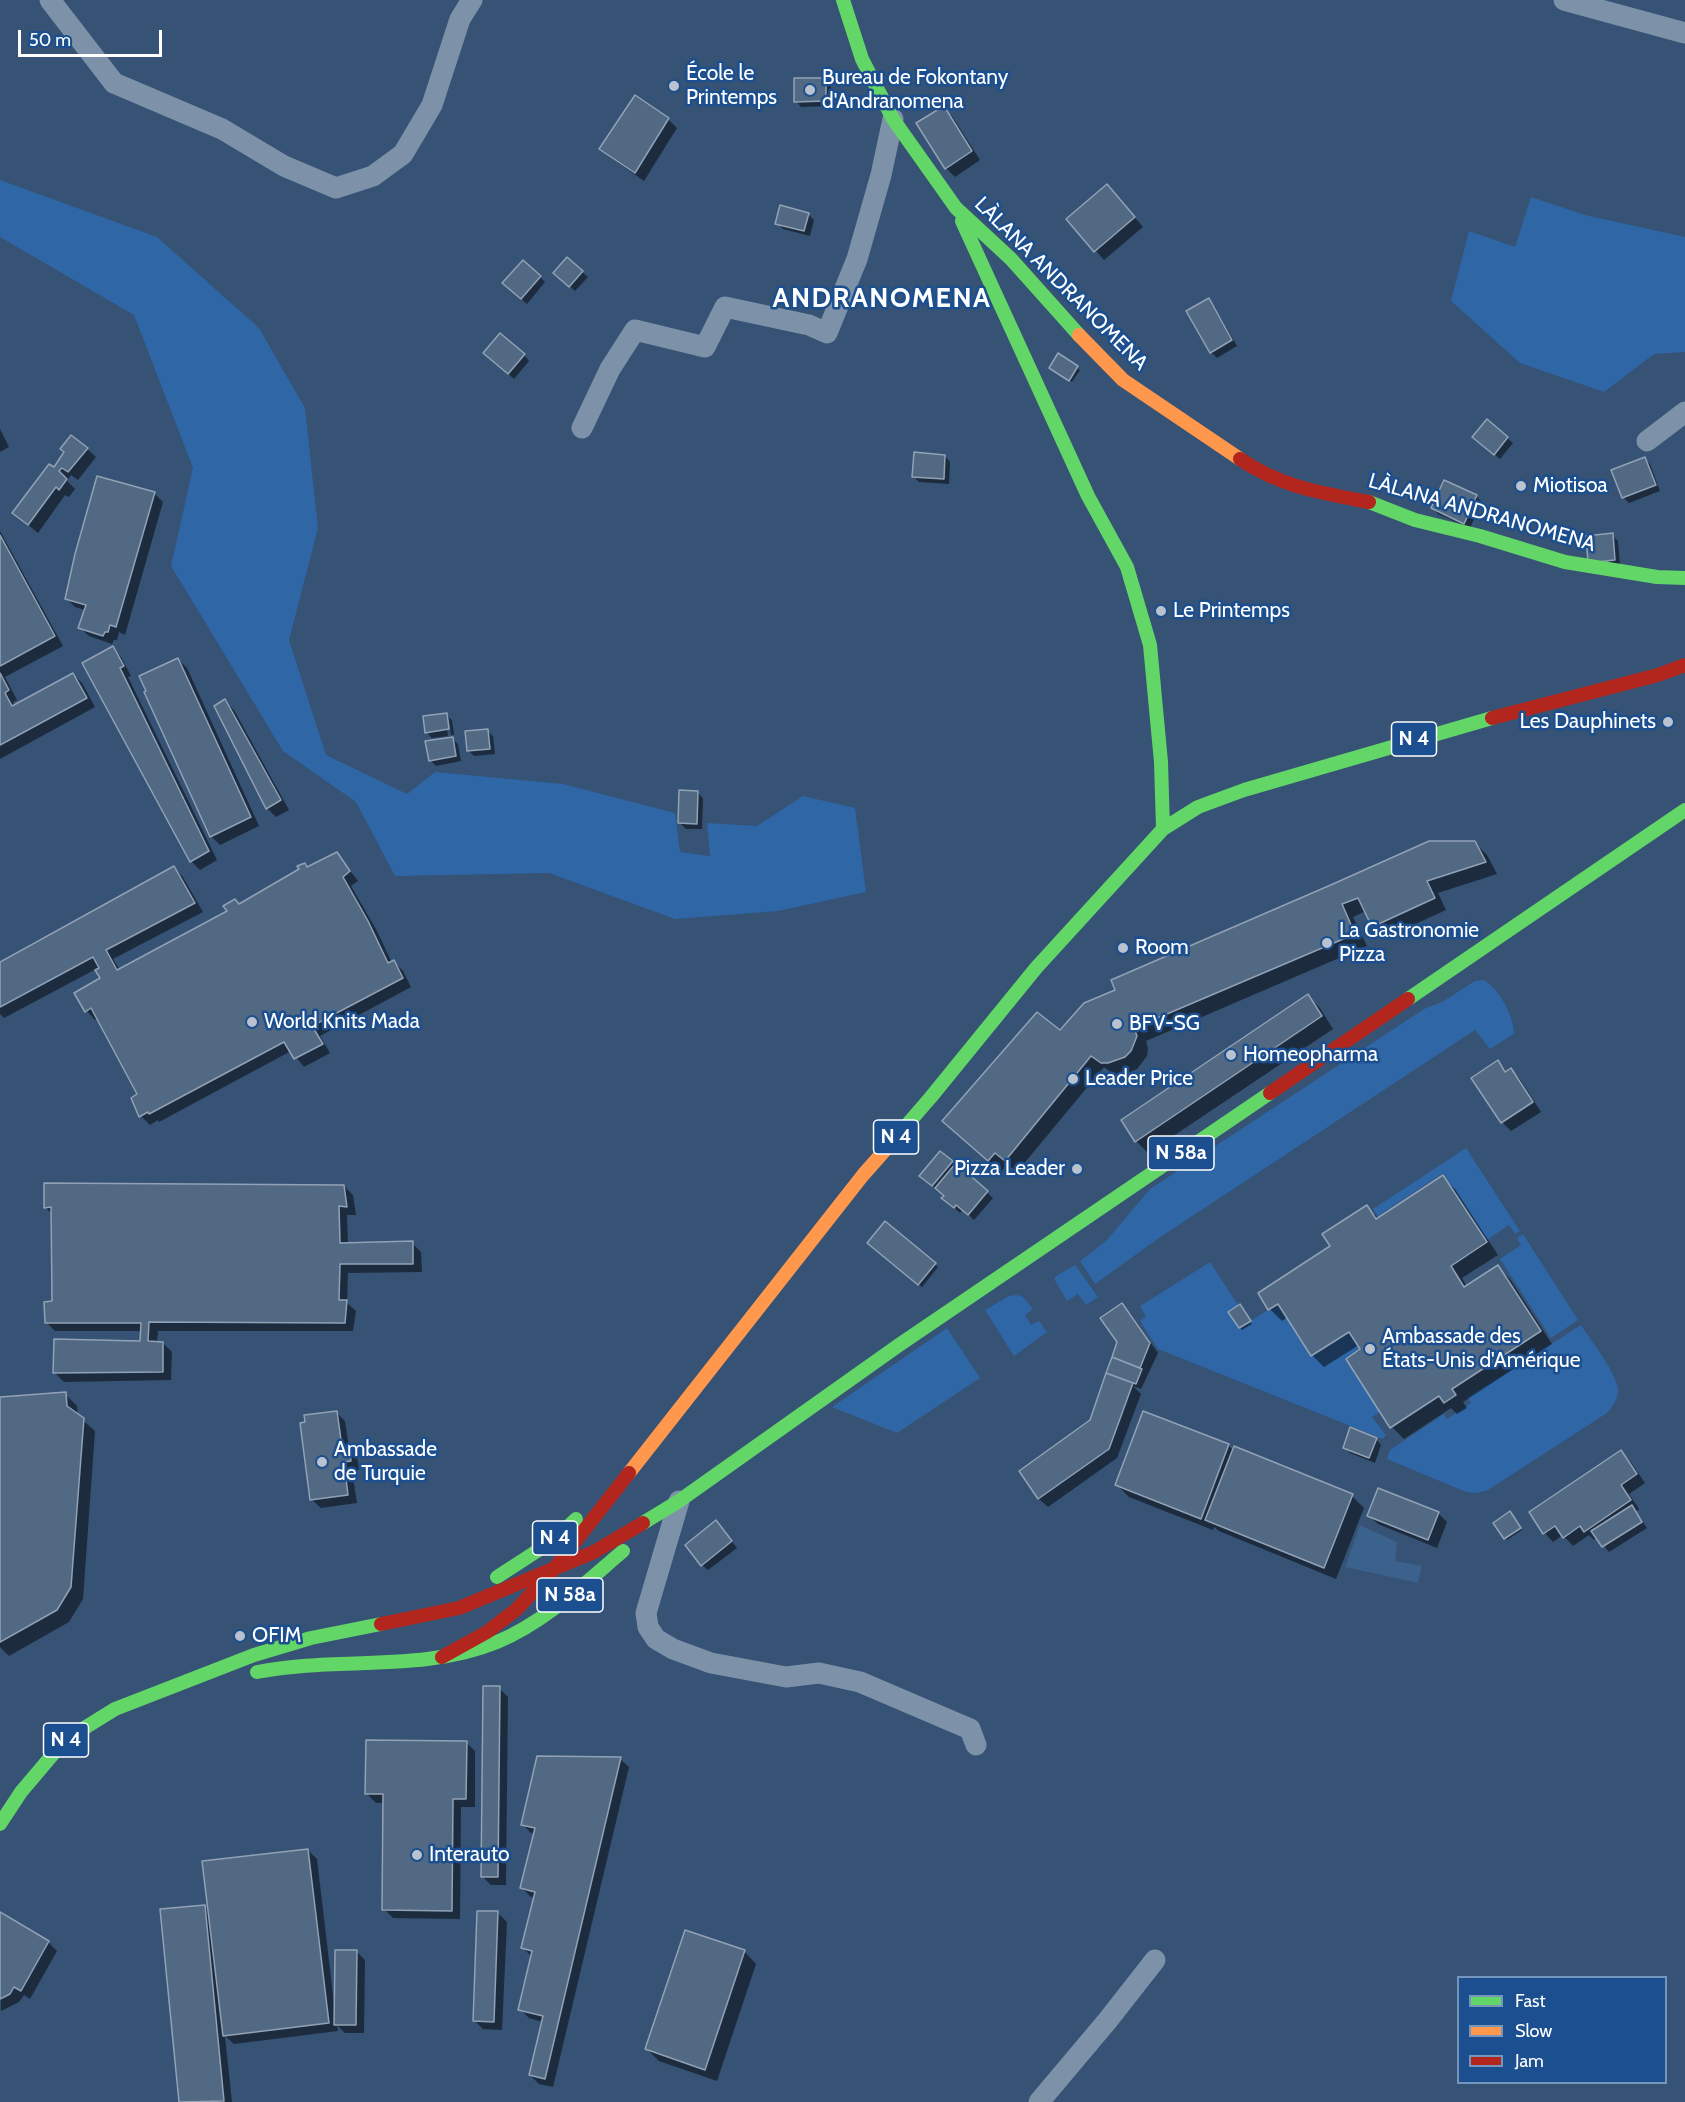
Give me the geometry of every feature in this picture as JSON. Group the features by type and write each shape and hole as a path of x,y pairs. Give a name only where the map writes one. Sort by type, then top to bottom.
{"main road":[{"path":"843,0 862,59 893,119 957,208"},
{"name":"LÀLANA ANDRANOMENA","path":"957,208 1011,259 1062,318 1123,380 1258,471 1305,490 1369,502 1415,520 1480,536 1565,562 1657,577 1685,578"},
{"name":"LÀLANA ANDRANOMENA","path":"957,208 1088,496 1127,567 1150,645 1161,762 1163,829"},
{"name":"N 4","path":"161,1691 239,1674 302,1665 442,1657 487,1632 517,1610 553,1570 864,1175 1036,968 1163,829 1198,807 1244,790 1449,729 1658,675 1685,665"},
{"name":"N 58a","path":"553,1570 594,1552 679,1501 908,1338 1685,810"},
{"name":"N 4","path":"0,1824 21,1792 65,1740 115,1709 254,1655 311,1638 418,1617 488,1583 554,1540 667,1426"},
{"name":"N 58a","path":"442,1657 498,1641 548,1613 679,1501"},
{"path":"418,1617 459,1608 553,1570"}],"street":[{"path":"50,0 114,83 222,129 284,165 336,188 374,176 403,154 432,105 460,19 472,0"},
{"path":"1564,0 1685,33"},
{"path":"582,428 610,369 635,330 705,347 725,307 809,325 827,333 857,259 881,175 893,119"},
{"path":"1647,441 1685,412"},
{"path":"679,1501 646,1613 648,1627 656,1639 673,1649 711,1663 786,1677 819,1673 860,1682 970,1729 976,1745"},
{"path":"1039,2102 1155,1960"}],"shaded area":[{"path":"0,180 157,237 259,328 305,408 318,528 289,640 326,755 407,794 435,772 563,784 675,813 680,852 710,856 707,823 757,826 803,796 855,808 866,892 778,911 675,919 549,873 395,876 356,802 283,751 171,566 193,468 134,315 0,237"},
{"path":"1531,197 1585,215 1685,237 1685,352 1654,354 1604,392 1520,363 1451,301 1469,231 1515,247"},
{"path":"1484,980 1490,984 1505,1004 1514,1034 1490,1049 1475,1030 1159,1238 1095,1284 1080,1261 1106,1241 1150,1189 1424,1009 1442,1002 1475,981"},
{"path":"1466,1148 1520,1231 1515,1234 1509,1225 1487,1240 1443,1173 1378,1216 1373,1209"},
{"path":"1523,1234 1578,1320 1551,1338 1500,1259 1521,1245 1517,1238"},
{"path":"1210,1262 1238,1305 1228,1312 1239,1328 1278,1304 1311,1356 1349,1332 1360,1349 1346,1359 1380,1412 1372,1417 1386,1435 1383,1439 1158,1349 1140,1321 1146,1316 1140,1306"},
{"path":"1075,1265 1098,1297 1086,1305 1078,1294 1067,1301 1054,1279"},
{"path":"1009,1296 1023,1297 1033,1309 1025,1315 1031,1325 1039,1321 1047,1332 1014,1356 985,1310"},
{"path":"1581,1325 1609,1368 1617,1385 1617,1398 1607,1413 1488,1490 1477,1493 1466,1492 1387,1459 1390,1450 1444,1414 1447,1419 1471,1403 1468,1397"},
{"path":"947,1328 980,1378 897,1433 832,1407"},
{"path":"1360,1525 1397,1542 1395,1561 1422,1566 1418,1583 1345,1567"}],"building":[{"name":"Bureau de Fokontany d'Andranomena","path":"794,78 826,78 826,101 794,102"},
{"path":"635,95 669,118 635,173 599,149"},
{"path":"944,106 972,151 945,169 916,123"},
{"path":"1107,184 1135,217 1094,252 1066,219"},
{"path":"780,205 809,213 804,231 775,224"},
{"path":"567,257 583,271 569,287 553,273"},
{"path":"523,260 541,276 521,299 502,283"},
{"path":"1209,298 1232,340 1210,353 1186,311"},
{"path":"500,333 525,354 508,374 483,353"},
{"path":"1058,353 1078,366 1069,381 1049,368"},
{"path":"1487,419 1508,437 1494,455 1472,437"},
{"path":"71,435 88,448 68,472 62,468 59,471 67,479 59,490 56,487 28,525 12,513 49,464 54,467 64,452 60,449"},
{"path":"914,452 945,455 944,479 912,477"},
{"path":"1645,457 1656,485 1622,498 1611,470"},
{"path":"97,476 155,492 116,627 110,625 108,632 105,632 103,636 78,628 86,605 65,599"},
{"path":"1444,480 1477,495 1464,524 1431,508"},
{"path":"1613,533 1615,560 1588,563 1586,536"},
{"path":"0,535 55,636 0,666"},
{"path":"113,646 124,666 120,668 209,851 190,862 82,663"},
{"path":"178,658 251,817 210,837 144,692 146,691 139,676"},
{"path":"0,673 9,690 5,693 12,706 73,673 87,698 0,745"},
{"path":"225,699 281,800 266,809 214,706"},
{"path":"447,713 449,729 425,733 423,716"},
{"path":"488,729 490,749 467,751 465,731"},
{"path":"453,737 456,756 429,761 425,741"},
{"path":"679,790 698,791 697,824 678,823"},
{"path":"1429,841 1475,841 1486,862 1427,881 1435,898 1372,927 1358,898 1342,904 1355,934 1134,1028 1137,1036 1131,1051 1125,1057 1108,1063 1101,1063 1091,1056 1005,1161 995,1153 988,1161 942,1121 1037,1012 1060,1030 1084,1003 1115,990 1111,980"},
{"path":"337,852 350,871 343,877 388,963 394,960 403,978 312,1026 323,1044 294,1059 284,1042 149,1114 148,1112 139,1117 131,1098 137,1094 91,1008 85,1012 74,993 100,978 95,970 99,968 93,957 0,1007 0,962 174,866 195,903 106,950 117,970 227,911 223,906 235,899 239,904 299,869 297,866 305,863 307,867"},
{"path":"1308,994 1322,1016 1135,1142 1121,1120"},
{"path":"1498,1060 1505,1072 1511,1068 1533,1102 1501,1123 1471,1078"},
{"path":"940,1151 953,1161 932,1186 919,1176"},
{"path":"956,1163 988,1191 968,1215 956,1205 954,1208 941,1198 944,1196 935,1188"},
{"path":"1443,1175 1487,1242 1451,1266 1464,1287 1498,1265 1541,1331 1452,1389 1456,1395 1444,1403 1439,1396 1390,1428 1346,1359 1360,1349 1349,1332 1311,1356 1278,1304 1268,1310 1258,1293 1330,1246 1322,1234 1367,1205 1376,1219"},
{"path":"44,1183 344,1185 347,1207 339,1206 340,1243 413,1241 413,1264 340,1264 339,1300 347,1300 345,1323 149,1322 148,1341 163,1342 163,1372 53,1373 54,1339 140,1341 141,1323 45,1323 44,1302 52,1301 51,1207 44,1208"},
{"path":"885,1221 936,1263 918,1285 867,1243"},
{"path":"1122,1303 1150,1343 1140,1368 1112,1357 1117,1342 1100,1318"},
{"path":"1240,1304 1251,1321 1239,1328 1228,1312"},
{"path":"1112,1357 1142,1369 1136,1384 1106,1373"},
{"path":"1106,1373 1133,1383 1109,1449 1038,1499 1019,1471 1090,1420"},
{"path":"66,1392 67,1406 84,1418 71,1587 57,1610 0,1642 0,1397"},
{"path":"337,1411 342,1447 349,1446 351,1461 344,1462 348,1495 310,1500 300,1423 305,1422 304,1415"},
{"path":"1143,1411 1229,1444 1201,1519 1115,1485"},
{"path":"1350,1427 1377,1438 1369,1458 1343,1448"},
{"path":"1234,1446 1353,1494 1324,1568 1205,1520"},
{"path":"1621,1450 1637,1474 1621,1485 1631,1500 1584,1532 1580,1526 1563,1538 1555,1526 1543,1534 1529,1512"},
{"path":"1378,1488 1439,1512 1428,1540 1367,1516"},
{"path":"1632,1505 1642,1522 1602,1547 1591,1531"},
{"path":"1510,1511 1521,1528 1504,1539 1493,1523"},
{"path":"716,1520 732,1541 701,1566 685,1545"},
{"path":"483,1686 500,1686 498,1877 481,1877"},
{"name":"Interauto","path":"366,1740 467,1741 466,1799 453,1799 452,1911 382,1910 383,1794 365,1794"},
{"path":"537,1756 621,1757 545,2079 529,2075 543,2016 518,2010 532,1951 521,1948 535,1892 520,1888 535,1828 521,1825"},
{"path":"308,1849 329,2023 223,2036 202,1861"},
{"path":"205,1905 224,2101 179,2102 160,1909"},
{"path":"477,1911 498,1911 494,2022 473,2021"},
{"path":"0,1912 49,1941 21,1991 14,1987 10,1994 0,1999"},
{"path":"685,1930 745,1950 705,2070 645,2049"},
{"path":"335,1950 357,1950 356,2025 334,2025"}],"traffic: fast":[{"path":"843,0 862,59 893,119 956,208 1011,259 1079,335"},
{"path":"962,221 1088,496 1127,567 1150,645 1161,762 1163,829"},
{"path":"1369,502 1415,520 1480,536 1565,562 1657,577 1685,578"},
{"path":"886,1149 1036,968 1163,829 1198,807 1244,790 1492,718"},
{"path":"1408,999 1685,810"},
{"path":"643,1523 679,1501 899,1345 1270,1093"},
{"path":"497,1577 554,1540 576,1519"},
{"path":"257,1672 287,1667 408,1661 468,1652 515,1634 548,1613 623,1551"},
{"path":"0,1824 21,1792 65,1740 115,1709 254,1655 311,1638 381,1624"}],"traffic: slow":[{"path":"1079,335 1123,380 1240,459"},
{"path":"629,1473 863,1175 886,1149"}],"traffic: jam":[{"path":"1240,459 1255,469 1286,483 1369,502"},
{"path":"1492,718 1658,675 1685,665"},
{"path":"1270,1093 1408,999"},
{"path":"442,1657 487,1632 517,1609 553,1570 629,1473"},
{"path":"381,1624 459,1608 594,1552 643,1523"}],"place":[{"name":"École le Printemps","path":"674,86"},
{"name":"Bureau de Fokontany d'Andranomena","path":"810,90"},
{"name":"Miotisoa","path":"1521,486"},
{"name":"Le Printemps","path":"1161,611"},
{"name":"Les Dauphinets","path":"1668,722"},
{"name":"La Gastronomie Pizza","path":"1327,943"},
{"name":"Room","path":"1123,948"},
{"name":"World Knits Mada","path":"252,1022"},
{"name":"BFV-SG","path":"1117,1024"},
{"name":"Homeopharma","path":"1231,1055"},
{"name":"Leader Price","path":"1073,1079"},
{"name":"Pizza Leader","path":"1077,1169"},
{"name":"Ambassade des États-Unis d'Amérique","path":"1370,1349"},
{"name":"Ambassade de Turquie","path":"322,1462"},
{"name":"OFIM","path":"240,1636"},
{"name":"Interauto","path":"417,1855"}],"district":[{"name":"ANDRANOMENA","path":"882,299"}]}
